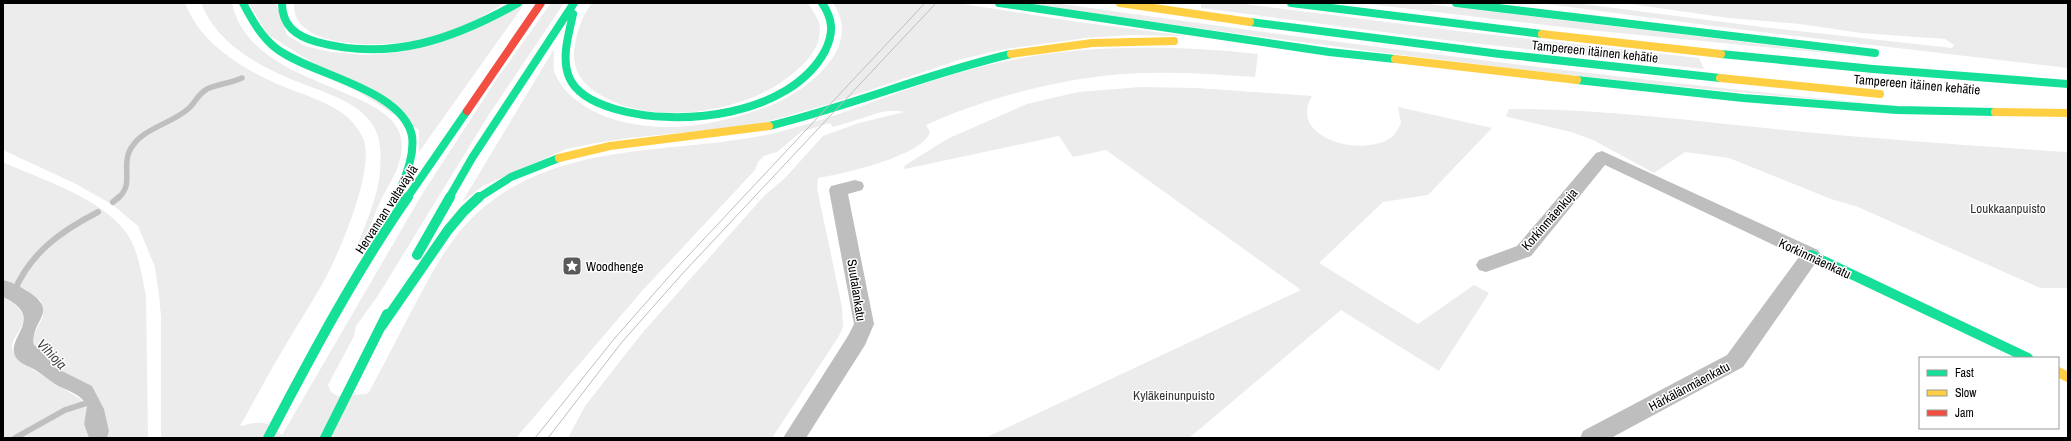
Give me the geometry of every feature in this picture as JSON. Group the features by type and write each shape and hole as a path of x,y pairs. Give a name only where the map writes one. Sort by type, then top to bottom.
{"main road":[{"path":"243,3 246,14 261,36 283,54 318,73 374,96 389,105 406,121 410,129 412,147 405,176 387,227"},
{"path":"282,3 282,15 286,26 295,34 310,42 332,47 376,49 437,40 476,27 518,3"},
{"name":"Hervannan valtaväylä","path":"268,438 310,360 387,227 541,3"},
{"path":"575,3 566,44 566,63 569,77 581,91 596,103 619,112 650,119 675,120 737,111 769,98 803,79 818,63 833,33 831,18 822,3"},
{"path":"325,438 433,224 500,115 575,3"},
{"path":"999,3 1329,52 1743,98 1898,110 2068,112"},
{"name":"Tampereen itäinen kehätie","path":"1120,3 1403,42 1606,66 1888,95"},
{"name":"Tampereen itäinen kehätie","path":"1290,3 1608,41 1807,62 2068,84"},
{"path":"1456,3 1887,54"},
{"path":"381,328 438,244 465,210 500,184 538,165 582,151 604,147 738,132 794,120 932,74 1013,53 1088,43 1186,41 1245,47 1329,52"},
{"path":"1985,68 2068,80"},
{"name":"Tampereen itäinen kehätie","path":"1966,102 2068,112"},
{"name":"Korkinmäenkatu","path":"1811,255 2026,357"},
{"path":"2059,372 2068,377"}],"street":[{"name":"Korkinmäenkatu","path":"1602,158 1811,255"},
{"name":"Korkinmäenkuja","path":"1486,264 1524,251 1602,158"},
{"name":"Suutalankatu","path":"794,438 858,339 864,324 860,296 838,190 855,186"},
{"name":"Härkälänmäenkatu","path":"1591,438 1735,361 1811,255"}],"green space":[{"path":"3,3 185,3 192,17 210,41 233,60 273,82 324,102 347,117 356,126 363,138 366,152 365,169 361,188 347,230 321,286 240,426 258,422 263,423 272,426 282,435 421,196 496,80 551,3 564,3 488,116 379,294 356,326 354,336 328,385 331,392 337,396 366,394 369,392 428,279 446,250 467,223 493,200 525,181 560,167 595,158 632,152 743,139 779,132 824,119 914,87 959,73 995,63 1032,56 1107,48 1183,48 1258,54 1255,77 1172,73 1123,74 1074,80 997,98 926,125 930,132 924,141 913,149 898,156 862,168 818,178 817,188 842,307 843,327 839,336 772,438 568,438 585,406 643,332 765,195 785,178 823,136 859,123 904,112 881,112 833,127 830,123 801,132 777,152 764,156 758,162 755,170 642,291 516,438 161,438 161,317 155,267 138,226 113,205 76,184 3,150"},
{"path":"201,3 232,3 244,31 265,52 291,69 373,106 392,120 401,138 402,147 399,163 378,206 365,239 358,250 356,250 371,210 379,179 380,147 374,127 361,112 346,102 262,66 233,46 209,19"},
{"path":"249,3 276,3 287,35 305,46 331,52 364,55 402,52 525,3 419,152 419,130 267,34"},
{"path":"294,3 504,3 487,14 450,32 415,41 372,44 349,43 327,39 309,32 298,20"},
{"path":"592,3 808,3 818,21 820,33 814,51 798,69 778,84 755,96 728,105 700,111 672,113 645,111 619,104 597,93 582,80 579,75 574,58 575,45 582,20"},
{"path":"833,3 957,3 1078,22 1187,36 1131,35 1086,38 1005,49 962,59 822,106 755,125 629,138 566,149 483,186 462,202 554,49 554,71 560,83 565,90 584,106 605,116 628,123 663,127 689,126 740,116 764,108 796,92 811,81 825,68 836,53 841,37 841,20"},
{"path":"1025,3 1055,3 1465,58 1773,94 1876,104 1663,85 1450,61 1343,48"},
{"path":"1201,3 1236,3 1458,31 1699,58 1704,69 1436,39 1201,8"},
{"path":"1360,3 1420,3 1878,58 1588,30"},
{"path":"1539,3 1575,3 1762,27 1952,48 1954,45 1945,39 1861,33 1800,24 1729,18 1623,3 2068,3 2068,68 1736,29"},
{"name":"Kyläkeinunpuisto","path":"1141,87 1197,88 1312,96 1307,111 1310,124 1319,134 1333,141 1349,145 1366,146 1381,143 1393,136 1401,123 1398,107 1492,128 1428,195 1383,202 1319,263 1418,324 1474,285 1489,293 1439,371 1341,310 1189,438 985,438 1301,290 1106,150 1073,157 1059,136 905,169 904,166 947,139 1027,104 1078,92"},
{"name":"Loukkaanpuisto","path":"1509,109 1612,113 1784,130 1961,145 2068,152 2068,288 2040,288 1858,207 1831,199 1729,158 1685,152 1654,173 1593,140 1571,132 1508,117 1506,116"},
{"path":"3,162 71,191 88,200 117,222 132,242 140,265 146,296 148,438 107,438 109,431 104,409 92,386 54,367 49,355 34,345 33,336 43,317 41,301 25,289 3,280"},
{"path":"3,297 15,305 23,316 22,325 12,345 16,357 18,360 85,402 87,406 84,424 89,438 3,438"}],"shaded area":[{"path":"3,280 29,292 38,299 43,311 34,336 34,345 49,355 54,367 92,386 104,409 109,431 107,438 89,438 84,424 87,406 81,398 55,384 18,360 14,352 15,344 24,321 23,313 16,305 3,297"}],"waterway":[{"path":"119,197 123,193 127,182 127,158 129,152 140,137 188,109 201,93 207,89 242,78"},
{"path":"113,202 119,197"},
{"path":"14,292 29,266 48,244 59,235 98,212"},
{"path":"15,438 65,410 90,402"}],"tram line":[{"path":"535,438 614,339 673,272 925,3"},
{"path":"548,438 622,342 683,273 936,3"}],"traffic: fast":[{"path":"243,3 257,28 277,49 292,59 371,93 388,103 402,115 410,129 412,147 409,165 396,200"},
{"path":"282,3 283,16 288,27 304,38 337,47 363,50 390,49 417,45 444,38 470,28 518,3"},
{"path":"417,255 472,158 574,3"},
{"path":"573,14 566,46 566,62 569,77 581,92 603,105 629,113 649,117 690,118 710,116 749,105 785,91 805,78 823,54 832,32 831,20 822,3"},
{"path":"999,3 1329,52 1395,59"},
{"path":"1291,3 1542,34"},
{"path":"1456,3 1875,53"},
{"path":"1250,22 1500,54 1720,78"},
{"path":"769,126 830,110 980,61 1011,54"},
{"path":"1721,54 1873,69 2068,84"},
{"path":"1577,80 1743,98 1897,110 1995,112"},
{"path":"268,438 309,360 387,227 467,111"},
{"path":"381,327 448,230 464,211 478,198 511,177 559,158"},
{"path":"1811,255 2026,357"},
{"path":"325,438 387,314"}],"traffic: slow":[{"path":"1120,3 1250,22"},
{"path":"1542,34 1721,54"},
{"path":"1011,54 1092,43 1174,41"},
{"path":"1395,59 1577,80"},
{"path":"1720,78 1880,94"},
{"path":"1995,112 2068,113"},
{"path":"559,158 584,151 636,142 716,134 769,126"},
{"path":"2059,372 2068,377"}],"traffic: jam":[{"path":"467,111 541,3"}],"place":[{"name":"Woodhenge","path":"572,266"}],"water label":[{"name":"Vihioja","path":"52,354"}]}
